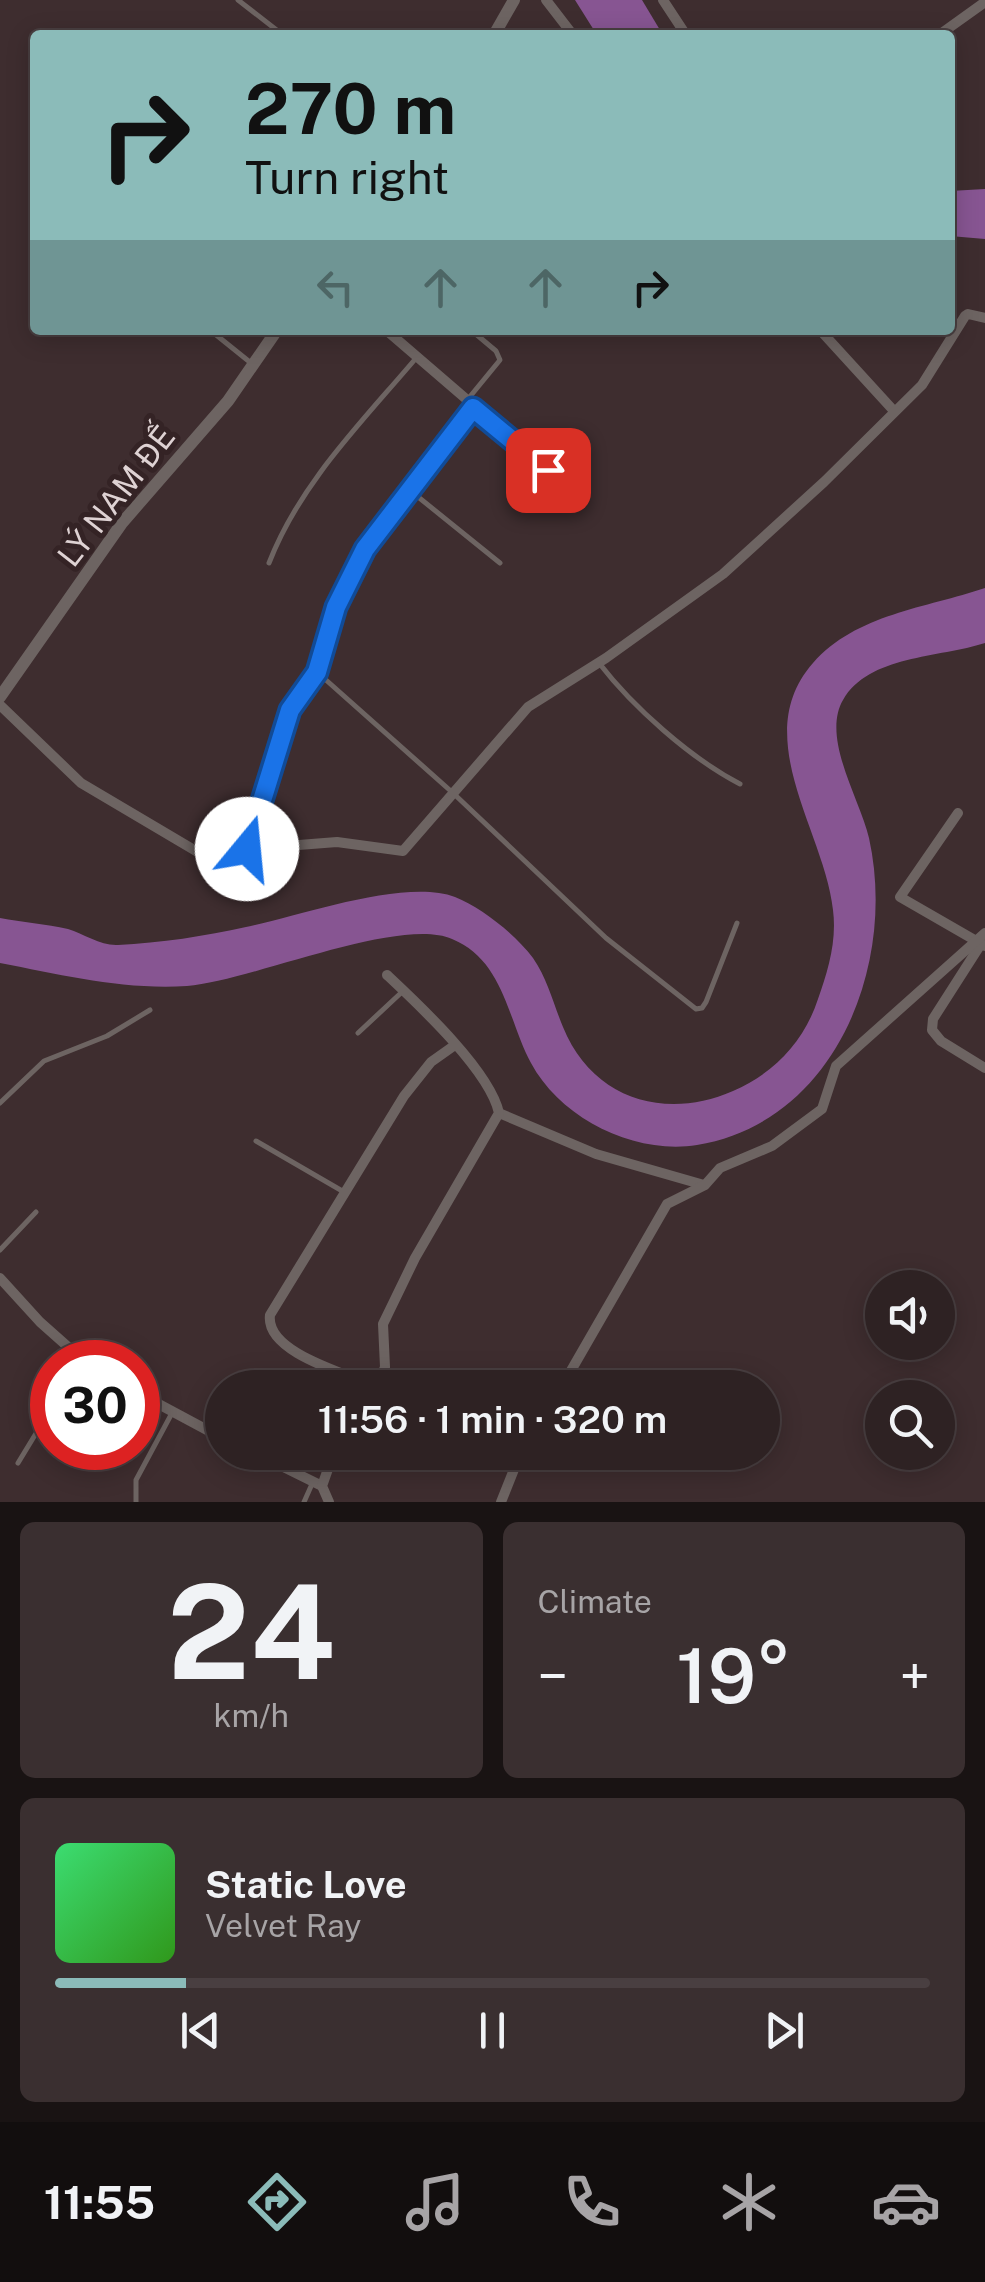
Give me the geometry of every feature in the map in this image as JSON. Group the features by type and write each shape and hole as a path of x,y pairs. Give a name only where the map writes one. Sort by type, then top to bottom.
{"street":[{"path":"497,30 514,0"},
{"path":"546,0 569,30"},
{"path":"663,0 683,30"},
{"path":"945,30 985,2"},
{"path":"955,331 968,314 985,318"},
{"name":"LÝ NAM ĐẾ","path":"0,701 131,512 228,401 274,335"},
{"path":"391,335 573,491"},
{"path":"825,335 894,411"},
{"path":"0,701 81,784 206,856 225,858 247,849 337,842 403,851 528,708 599,663 722,574 824,482 922,385 952,335"},
{"path":"247,849 290,710 317,672 336,607 365,549 469,404"},
{"path":"958,814 900,897 982,941"},
{"path":"982,941 933,1020 932,1030 941,1041 985,1068"},
{"path":"571,1370 667,1204 705,1185 720,1168 772,1146 822,1109 836,1066 982,941"},
{"path":"386,975 455,1045 486,1083 499,1113 596,1154 705,1185"},
{"path":"337,1370 290,1350 274,1336 269,1324 275,1305 404,1096 442,1052 455,1045"},
{"path":"384,1370 383,1324 415,1258 499,1113"},
{"path":"0,1278 61,1340"},
{"path":"160,1406 205,1430"},
{"path":"290,1470 318,1484 329,1502"},
{"path":"318,1484 325,1470"},
{"path":"501,1502 513,1470"}],"lane":[{"path":"238,0 277,30"},
{"path":"216,335 253,365"},
{"path":"469,404 500,360 477,335"},
{"path":"270,563 280,535 306,490 416,358"},
{"path":"410,491 500,563"},
{"path":"599,663 664,729 740,784"},
{"path":"317,672 452,792 606,938 696,1009 706,1002 736,923"},
{"path":"358,1033 403,991"},
{"path":"0,1103 44,1061 107,1036 150,1010"},
{"path":"256,1141 344,1192"},
{"path":"0,1250 36,1212"},
{"path":"136,1502 136,1480 172,1413"},
{"path":"18,1463 30,1443"},
{"path":"304,1502 318,1484"}],"shaded area":[{"path":"575,0 642,0 660,30 594,30"},
{"path":"985,189 985,239 955,236 955,191"},
{"path":"985,588 985,643 887,666 855,685 843,700 837,715 839,750 869,838 875,886 873,936 864,984 846,1030 820,1071 786,1105 745,1130 697,1145 673,1147 625,1138 580,1116 544,1083 531,1063 494,976 483,961 452,939 428,934 362,942 187,986 116,984 0,963 0,918 68,929 118,945 215,933 381,895 434,892 476,908 526,949 543,975 576,1052 592,1072 612,1087 657,1103 682,1104 733,1091 774,1065 805,1029 833,944 833,910 827,880 789,753 788,722 795,692 813,663 850,633 893,615"}],"route":[{"path":"247,849 290,710 317,672 336,607 365,549 473,408 548,470"}]}
